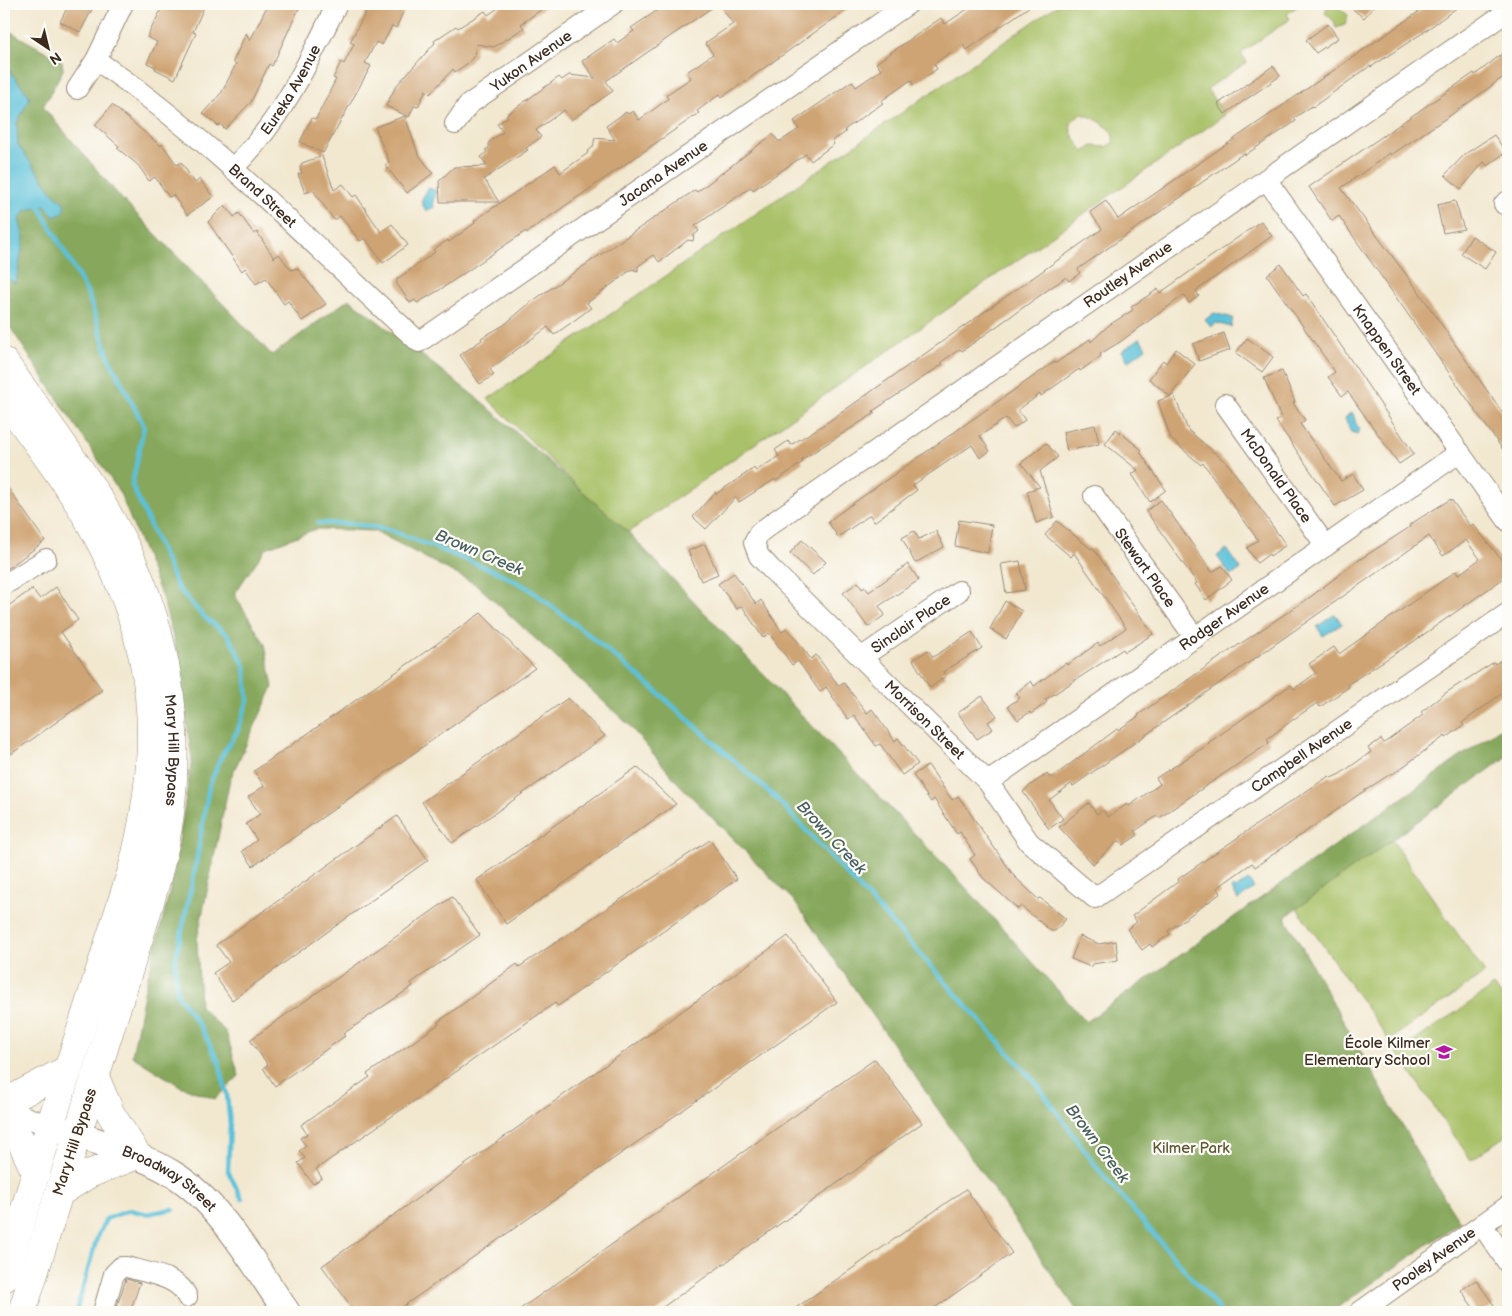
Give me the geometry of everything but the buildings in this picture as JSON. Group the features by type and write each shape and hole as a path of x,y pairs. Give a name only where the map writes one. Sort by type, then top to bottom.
{"highway":[{"name":"Mary Hill Bypass","path":"4,362 86,479 112,520 148,601 166,672 171,702 173,754 172,795 158,871 78,1136 22,1312"},
{"name":"Mary Hill Bypass","path":"4,397 93,527 117,574 138,636 151,703 153,748 142,835 4,1278"},
{"path":"4,1103 68,1069"},
{"path":"59,1193 90,1174 137,1155 111,1114 95,1077"},
{"path":"4,1115 21,1141 36,1173"}],"main road":[{"name":"Broadway Street","path":"50,1126 137,1155 174,1174 194,1189 210,1206 287,1312"}],"street":[{"path":"77,89 96,60 123,4"},
{"name":"Eureka Avenue","path":"232,169 249,153 286,105 337,4"},
{"name":"Yukon Avenue","path":"455,124 468,105 613,4"},
{"name":"Jacana Avenue","path":"419,342 901,6"},
{"name":"Routley Avenue","path":"754,543 759,534 775,521 1266,178 1508,12"},
{"name":"Brand Street","path":"96,60 138,88 232,169 419,342"},
{"name":"Knappen Street","path":"1266,178 1460,452 1506,512"},
{"name":"McDonald Place","path":"1225,404 1326,546"},
{"name":"Rodger Avenue","path":"988,782 1460,452"},
{"name":"Stewart Place","path":"1094,496 1195,638"},
{"name":"Morrison Street","path":"754,543 762,560 988,782 1029,842 1095,898"},
{"path":"4,585 46,559"},
{"name":"Sinclair Place","path":"862,657 959,591"},
{"name":"Campbell Avenue","path":"1095,898 1508,613"},
{"name":"Broadway Street","path":"4,1109 50,1126"},
{"name":"Pooley Avenue","path":"1360,1312 1508,1206"},
{"path":"1482,1225 1508,1263"},
{"path":"103,1312 114,1274 121,1267 127,1267 174,1282 184,1289 187,1297"}],"green space":[{"path":"1059,4 1300,4 1287,14 1290,19 1241,53 1247,62 1207,89 1225,115 626,534 488,399","holes":["1081,114 1108,128 1113,138 1113,143 1106,147 1092,146 1084,152 1073,137 1071,127 1075,118"]},
{"path":"1328,4 1334,4 1348,15 1345,25 1336,28 1334,21 1325,13"},
{"name":"Kilmer Park","path":"4,28 62,61 63,70 43,107 121,198 272,355 349,299 482,402 628,532 968,890 1086,1022 1508,723 1508,756 1285,917 1431,1177 1460,1222 1331,1312 1078,1312 794,901 677,782 629,725 477,585 375,531 316,529 266,548 234,594 265,644 273,687 230,779 197,940 200,1006 226,1032 239,1076 215,1099 180,1086 132,1056 145,988 173,878 192,759 175,644 162,597 120,493 4,318"},
{"path":"1385,830 1485,973 1389,1040 1289,897"},
{"path":"1494,986 1508,1006 1508,1134 1471,1160 1397,1053"}],"water":[{"path":"4,68 7,68 30,97 17,123 18,145 53,193 65,204 63,213 54,217 46,206 26,210 19,219 24,238 16,283 6,278 4,273"},
{"path":"428,188 435,190 436,194 433,201 434,207 426,211 421,201"},
{"path":"1214,313 1233,318 1231,327 1216,323 1211,327 1205,320"},
{"path":"1140,338 1146,348 1128,361 1122,351"},
{"path":"1350,413 1353,413 1356,424 1360,428 1357,434 1350,431 1345,418"},
{"path":"1227,549 1241,569 1231,576 1217,556"},
{"path":"1335,614 1342,624 1323,636 1317,627"},
{"path":"1248,880 1254,888 1238,900 1232,889 1234,887 1236,889"}],"waterway":[{"path":"37,202 88,294 109,358 144,426 132,485 178,588 202,615 228,635 245,666 248,700 238,730 221,757 209,786 194,875 175,962 177,994 201,1028 219,1062 227,1095 230,1125 228,1171 242,1199"},
{"name":"Brown Creek","path":"318,523 354,524 390,530 500,573 528,588 654,689 777,799 912,945 1035,1082 1102,1174 1221,1312"},
{"path":"76,1312 97,1238 106,1219 130,1210 147,1214 173,1209"}],"place":[{"name":"École Kilmer Elementary School","path":"1444,1052"}]}
